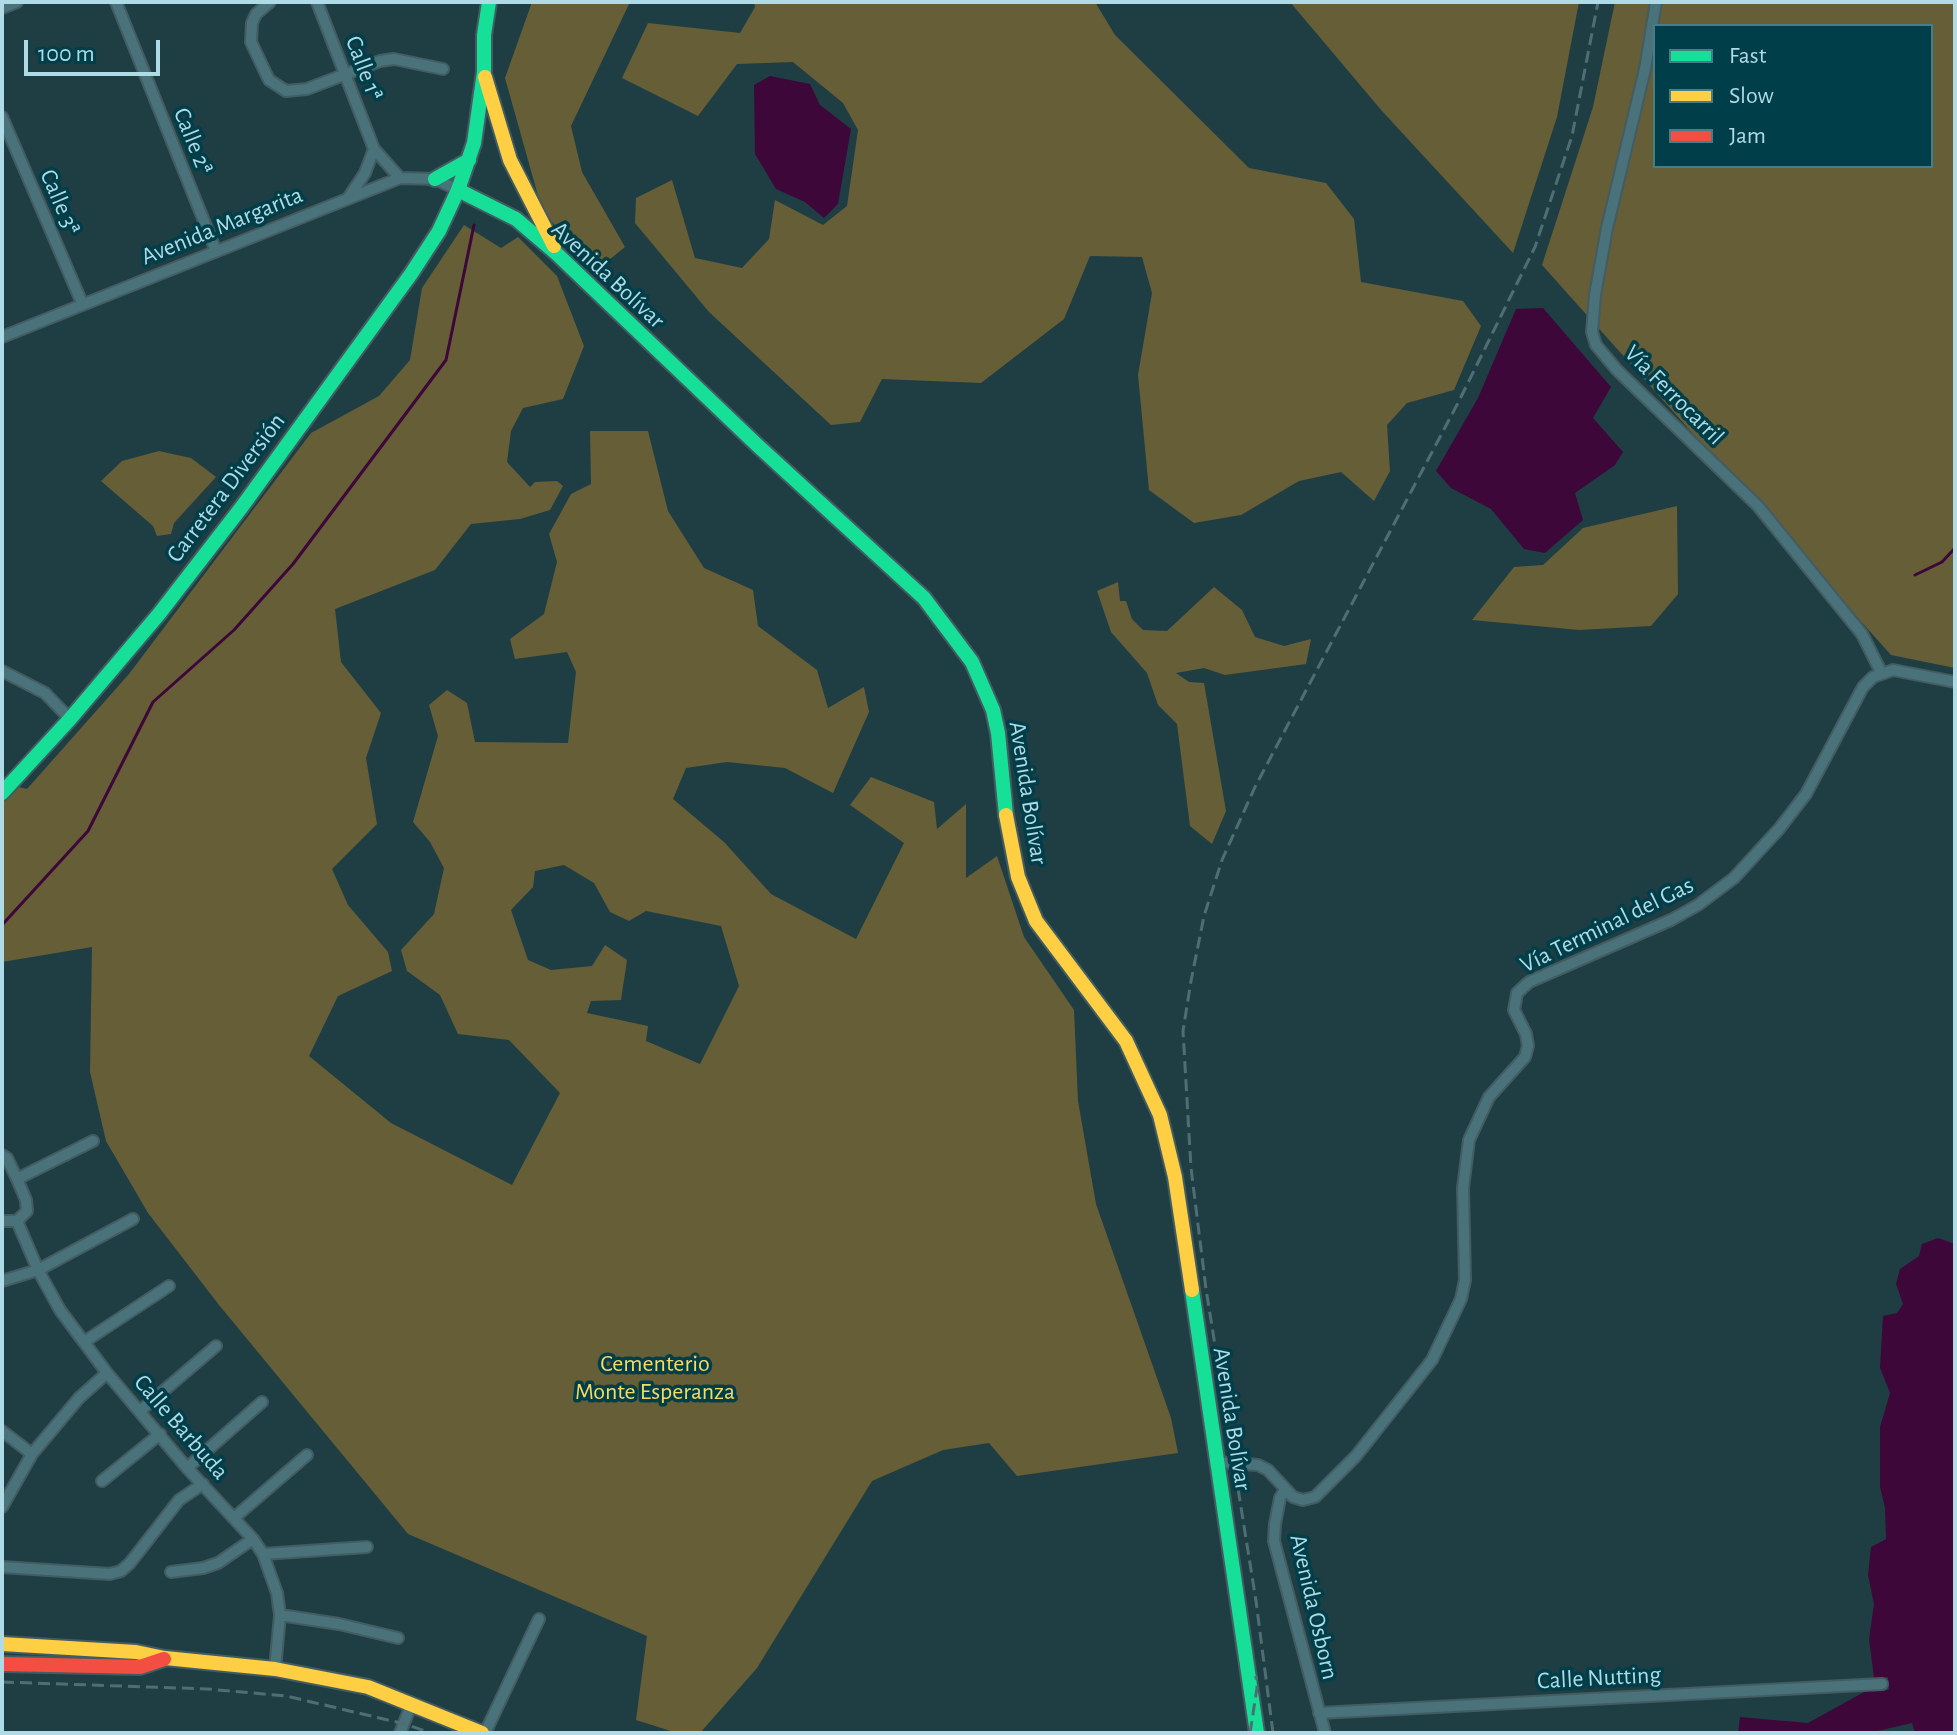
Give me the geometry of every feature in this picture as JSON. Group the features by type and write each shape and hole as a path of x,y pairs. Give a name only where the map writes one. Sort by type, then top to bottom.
{"main road":[{"path":"474,143 484,72 484,35 489,2"},
{"path":"484,72 516,175 557,254"},
{"path":"474,143 487,126 493,108"},
{"name":"Carretera Diversión","path":"2,793 159,614 241,508 411,274 439,231 458,190 474,143"},
{"path":"435,179 469,160"},
{"name":"Avenida Bolívar","path":"458,190 516,219 557,254 744,433 924,598 972,662 993,710 1006,815 1018,877 1026,897 1036,921 1126,1041 1160,1115 1175,1177 1257,1733"},
{"path":"2,1644 136,1652 165,1658 275,1669 368,1687 484,1733"},
{"path":"2,1664 140,1667 165,1658"}],"street":[{"path":"2,8 17,2"},
{"name":"Calle 2ª","path":"116,2 216,251"},
{"path":"270,2 256,14 250,33 253,49 269,80 277,87 296,92 394,59 443,69"},
{"name":"Calle 1ª","path":"317,2 374,149"},
{"name":"Vía Ferrocarril","path":"1656,2 1645,69 1607,228 1595,295 1592,332 1596,345 1617,370 1758,506 1862,634 1881,672"},
{"name":"Calle 3ª","path":"2,117 82,303"},
{"path":"349,197 365,173 374,149 400,178"},
{"name":"Avenida Margarita","path":"2,337 400,178 435,179 458,190"},
{"path":"2,671 45,693 70,719"},
{"path":"1881,672 1905,671 1955,682"},
{"name":"Vía Terminal del Gas","path":"1285,1490 1303,1500 1315,1497 1326,1489 1356,1456 1432,1360 1440,1345 1461,1299 1465,1280 1463,1188 1469,1140 1477,1117 1489,1097 1525,1057 1528,1046 1526,1034 1514,1010 1517,993 1529,982 1671,920 1698,905 1734,878 1806,794 1863,687 1881,672"},
{"path":"17,1179 93,1141"},
{"path":"2,1155 7,1158 17,1179 27,1211 17,1221 2,1221"},
{"path":"2,1281 38,1270 133,1219"},
{"name":"Calle Barbuda","path":"17,1221 38,1270 60,1310 107,1373 187,1468 235,1517 263,1554 277,1593 280,1615 275,1669"},
{"path":"84,1342 169,1286"},
{"path":"140,1411 216,1346"},
{"path":"2,1507 32,1454 79,1398 107,1373"},
{"path":"187,1468 262,1402"},
{"path":"2,1431 32,1454"},
{"path":"102,1481 160,1434"},
{"path":"235,1517 307,1455"},
{"path":"1216,1462 1258,1465 1268,1470 1285,1490"},
{"path":"2,1567 110,1574 121,1571 179,1500 203,1484"},
{"name":"Avenida Osborn","path":"1285,1490 1280,1498 1274,1541 1325,1733"},
{"path":"171,1572 218,1563 253,1539"},
{"path":"263,1554 367,1547"},
{"path":"280,1615 339,1624 398,1638"},
{"path":"484,1733 539,1619"},
{"name":"Calle Nutting","path":"1319,1713 1882,1684"},
{"path":"400,1733 412,1703"}],"green space":[{"path":"532,2 630,2 571,126 582,172 625,247 594,272 542,210 505,78"},
{"path":"754,2 1095,2 1115,35 1249,168 1326,183 1354,219 1361,282 1463,301 1481,326 1454,390 1407,403 1387,425 1390,471 1374,501 1341,472 1299,481 1241,515 1194,523 1149,490 1138,375 1152,293 1142,257 1090,256 1064,319 981,383 882,379 860,422 831,425 709,312 635,223 636,198 672,180 695,258 742,268 769,239 775,200 823,225 847,206 858,130 843,103 793,62 737,64 698,116 622,78 648,23 740,33 755,7"},
{"path":"1290,2 1579,2 1557,117 1513,253 1382,111"},
{"path":"1615,2 1955,2 1955,668 1891,655 1542,265 1593,107"},
{"name":"Cementerio Monte Esperanza","path":"464,225 501,248 518,237 557,276 584,346 563,399 523,408 511,431 507,462 530,487 535,482 557,481 563,486 550,510 520,519 471,524 435,570 335,609 341,662 381,713 366,758 377,824 332,869 348,905 388,952 392,971 338,996 309,1056 391,1123 512,1185 560,1093 509,1040 458,1034 440,995 407,971 401,950 434,914 444,868 430,842 413,822 438,736 429,705 447,690 467,703 475,742 568,743 576,672 567,652 515,659 510,639 544,614 557,562 549,534 571,494 591,484 590,431 648,431 668,511 704,568 753,590 758,626 817,670 828,708 864,687 869,712 833,793 785,768 727,762 686,768 673,799 724,842 771,894 856,939 904,843 850,805 871,777 934,802 937,829 966,804 966,878 997,856 1024,937 1074,1010 1078,1101 1096,1204 1171,1418 1178,1453 1017,1476 989,1443 943,1450 872,1481 757,1668 700,1733 677,1733 636,1720 647,1636 408,1534 219,1305 148,1213 106,1141 90,1072 92,947 2,962 2,783 27,789 129,674 311,433 379,396 410,360 422,288","holes":["564,865 594,883 610,912 629,921 646,911 721,926 739,986 700,1064 646,1041 648,1026 587,1013 591,1001 621,1000 627,960 605,945 592,966 551,970 528,960 511,910 533,887 535,871"]},
{"path":"159,451 191,458 216,477 174,523 171,534 157,536 153,526 101,481 122,461"},
{"path":"1677,506 1678,594 1651,626 1579,630 1472,620 1514,567 1543,565 1583,528"},
{"path":"1118,582 1120,601 1126,601 1132,619 1143,630 1167,631 1214,587 1242,610 1255,637 1284,646 1311,639 1306,664 1225,675 1204,668 1176,673 1189,682 1204,683 1226,811 1212,844 1190,826 1177,724 1158,705 1147,673 1111,632 1097,591"}],"shaded area":[{"path":"770,76 810,84 820,105 851,129 838,204 824,218 805,202 776,189 755,154 754,85"},
{"path":"1543,308 1611,387 1593,418 1623,452 1615,465 1575,493 1583,520 1545,553 1524,549 1491,509 1451,488 1436,471 1478,398 1516,309"},
{"path":"1938,1238 1955,1244 1955,1733 1915,1733 1912,1723 1869,1733 1738,1733 1740,1717 1808,1723 1866,1691 1889,1690 1888,1677 1874,1678 1869,1639 1874,1604 1868,1575 1871,1547 1886,1539 1885,1508 1880,1487 1880,1427 1890,1393 1880,1368 1883,1316 1897,1313 1903,1304 1896,1284 1900,1269 1919,1256 1922,1244"}],"waterway":[{"path":"2,925 88,831 153,702 234,630 293,564 446,360 474,225"},
{"path":"1915,575 1942,562 1955,548"}],"railway":[{"path":"1273,1733 1256,1601 1206,1289 1191,1168 1183,1031 1191,981 1204,916 1222,860 1255,787 1459,401 1535,247 1572,136 1598,2"},
{"path":"1250,1733 1256,1676"},
{"path":"2,1682 208,1689 286,1696 431,1733"}],"traffic: fast":[{"path":"2,793 159,614 241,508 439,231 458,190 474,143 484,72 484,35 489,2"},
{"path":"435,179 469,160"},
{"path":"458,190 516,219 557,254 756,444 924,598 972,662 993,710 1006,815"},
{"path":"1192,1290 1257,1733"}],"traffic: slow":[{"path":"485,77 510,160 554,246"},
{"path":"1006,815 1018,877 1036,921 1126,1041 1160,1115 1175,1177 1192,1290"},
{"path":"2,1644 136,1652 165,1658 275,1669 368,1687 482,1733"}],"traffic: jam":[{"path":"2,1664 140,1667 164,1659"}]}
